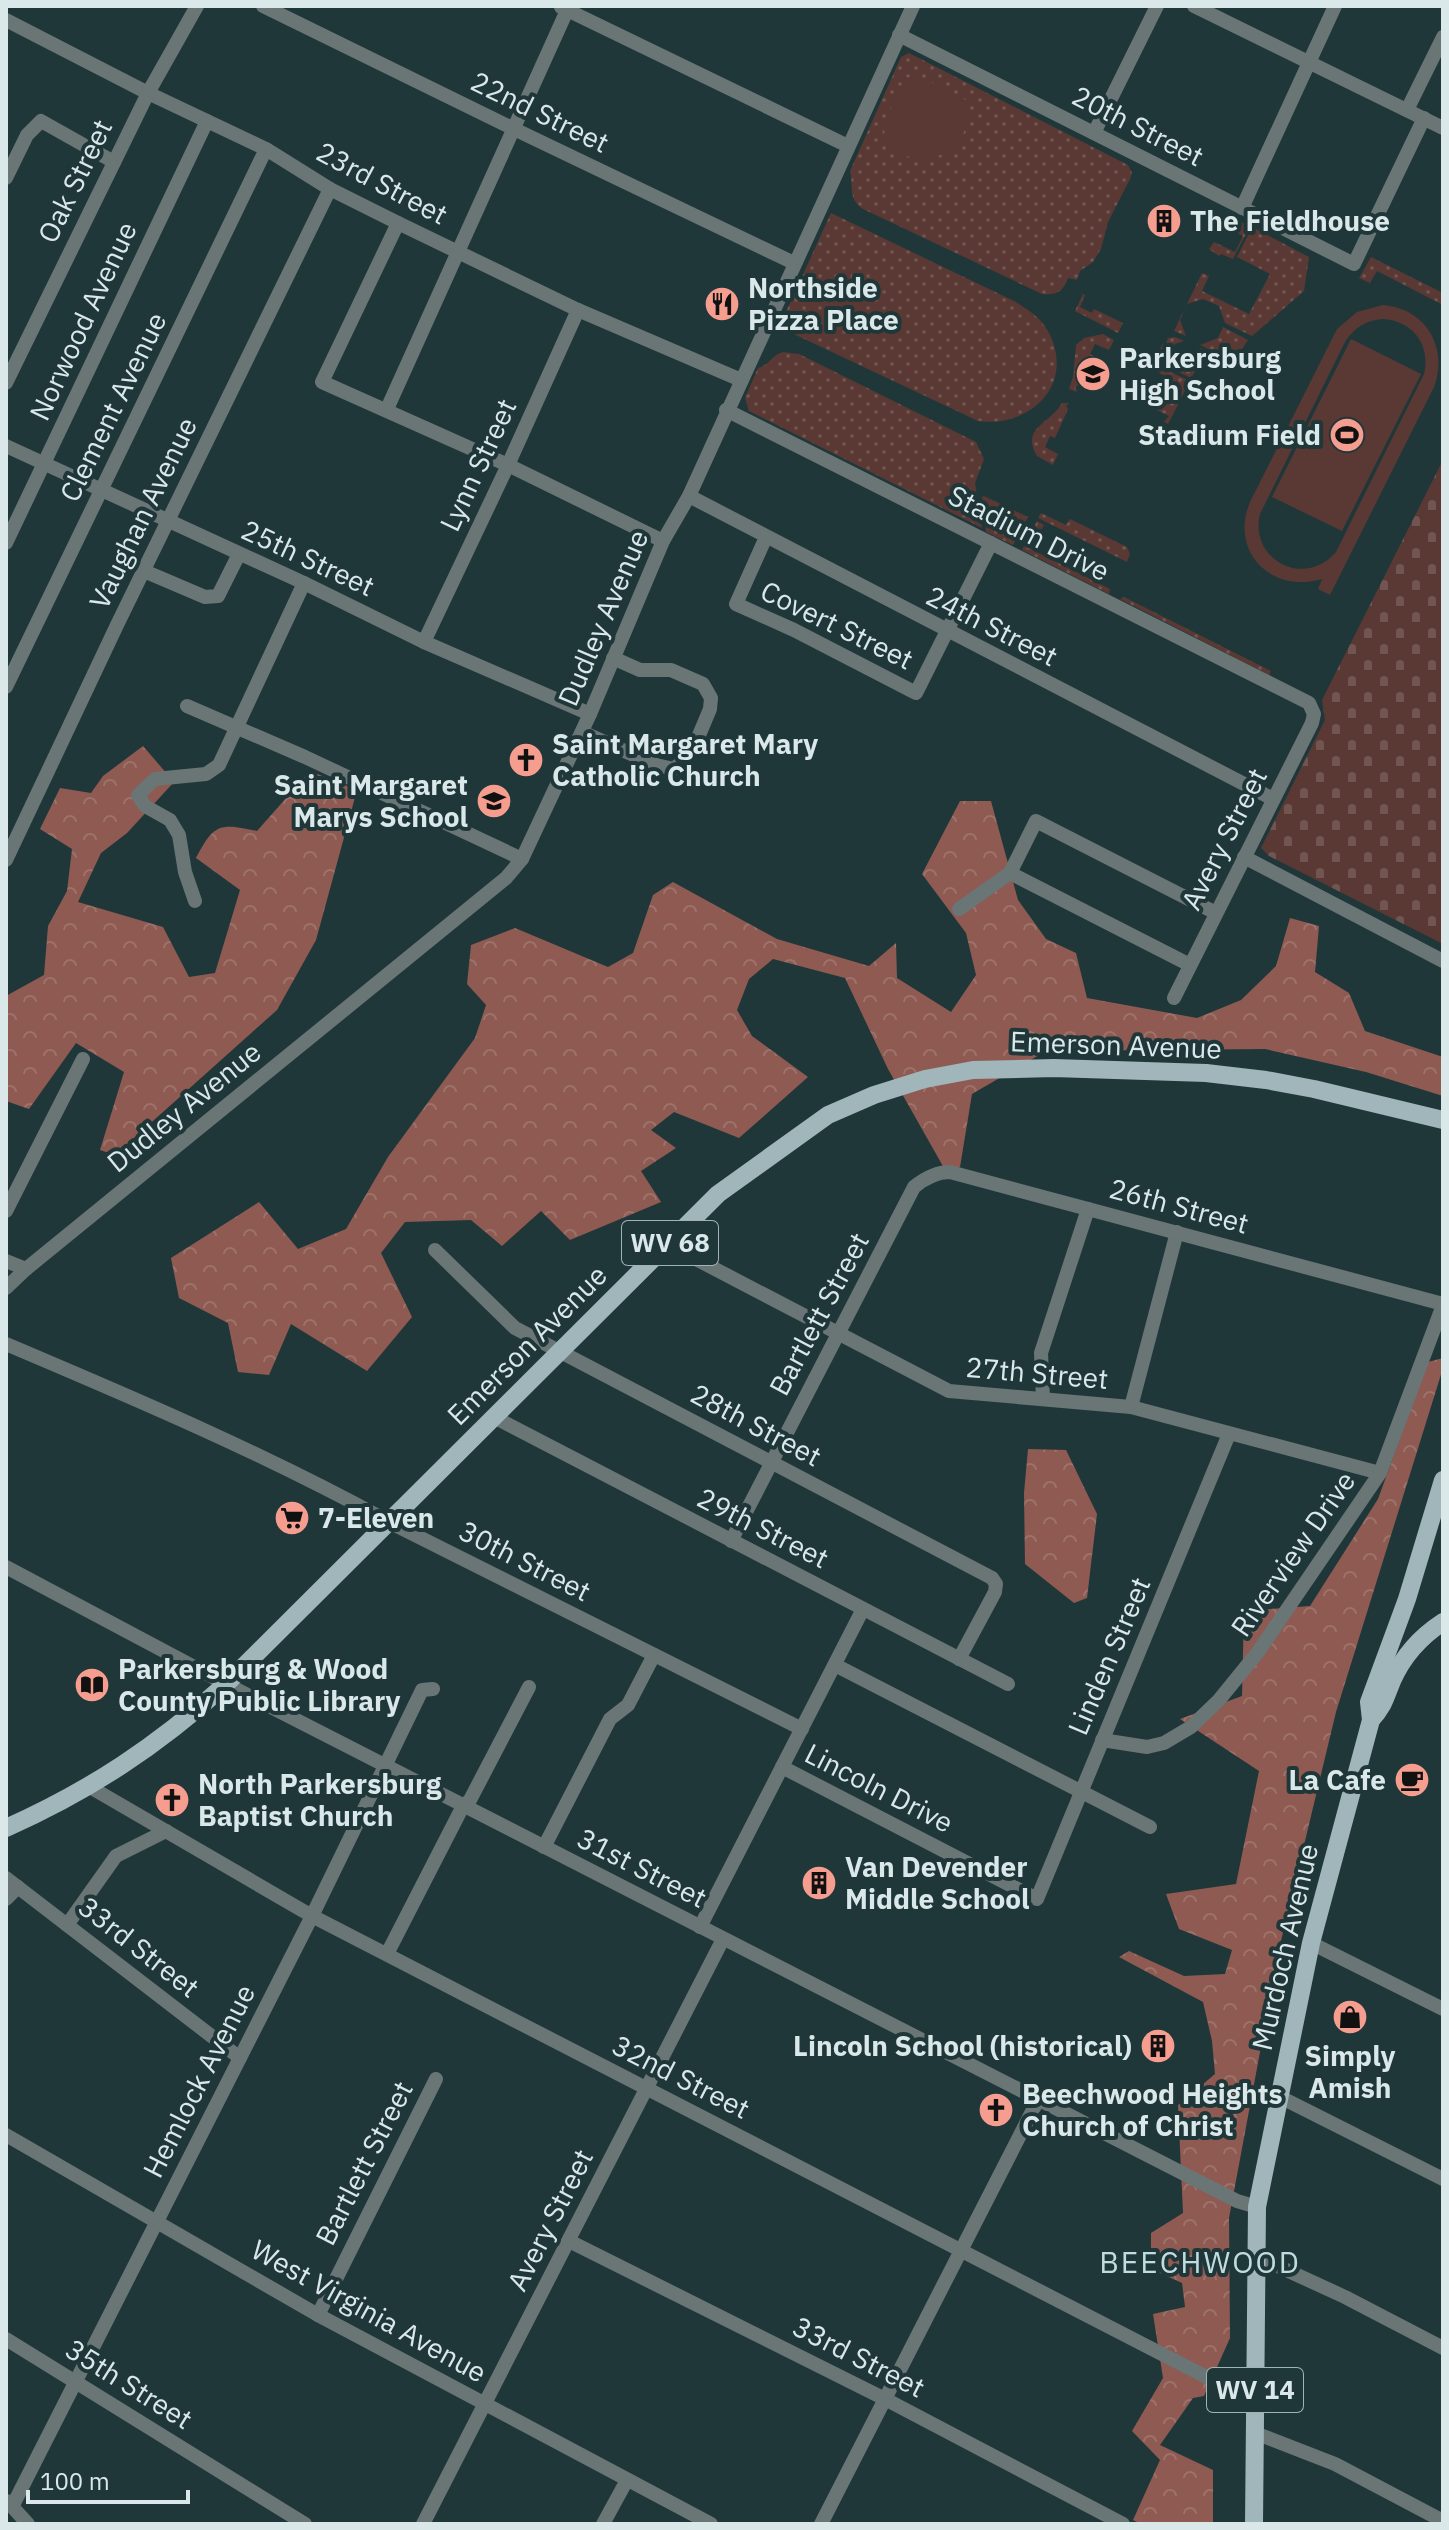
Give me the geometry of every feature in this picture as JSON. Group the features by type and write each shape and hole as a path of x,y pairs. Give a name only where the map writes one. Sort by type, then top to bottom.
{"main road":[{"name":"Emerson Avenue","path":"6,1828 90,1787 177,1728 226,1684 718,1194 828,1115 874,1095 925,1079 973,1070 1133,1070 1257,1079 1314,1089 1443,1120"},
{"name":"Murdoch Avenue","path":"1254,2524 1257,2207 1311,1943 1371,1720 1369,1702 1407,1599 1443,1480"},
{"path":"1438,1501 1443,1524"},
{"path":"1407,1599 1410,1620 1421,1639"},
{"name":"WV 14","path":"1421,1639 1443,1622"},
{"name":"Murdoch Avenue","path":"1371,1720 1383,1706 1406,1655 1421,1639"}],"street":[{"name":"Oak Street","path":"6,383 148,93 197,6"},
{"name":"22nd Street","path":"263,6 794,263"},
{"name":"Dudley Avenue","path":"6,1288 506,878 522,859 590,714 663,541 689,496 913,6"},
{"path":"1094,133 1157,6"},
{"path":"1194,6 1443,128"},
{"path":"1242,208 1335,6"},
{"path":"387,409 514,129 565,7 848,146"},
{"name":"23rd Street","path":"6,20 266,149 330,189 398,223 578,310 741,380"},
{"name":"20th Street","path":"899,35 1354,264 1424,118"},
{"path":"1407,110 1443,37"},
{"path":"6,178 27,135 41,121 114,162"},
{"name":"Norwood Avenue","path":"6,543 207,121"},
{"name":"Clement Avenue","path":"6,687 266,149"},
{"name":"Vaughan Avenue","path":"6,860 330,189"},
{"path":"398,223 322,382 508,465 663,541"},
{"name":"Lynn Street","path":"424,642 578,310"},
{"name":"Stadium Drive","path":"726,410 1309,703"},
{"name":"25th Street","path":"6,446 304,583 424,642 590,714"},
{"name":"24th Street","path":"689,496 1273,799"},
{"name":"Covert Street","path":"766,537 736,604 794,630 916,693 991,543"},
{"path":"144,571 205,597 218,596 239,554"},
{"path":"195,901 185,872 179,835 170,820 145,806 138,795 155,779 206,774 219,765 304,583"},
{"path":"582,732 656,765 674,769 692,752 710,709 711,698 703,684 671,670 640,670 613,658"},
{"name":"Avery Street","path":"1174,998 1312,723 1314,714 1309,703"},
{"path":"187,706 305,757 522,859"},
{"path":"959,909 1010,873 1036,821 1216,913"},
{"path":"1244,857 1443,961"},
{"path":"1010,873 1190,965"},
{"path":"6,1211 83,1059"},
{"name":"26th Street","path":"910,1197 914,1187 926,1178 950,1172 1443,1304"},
{"name":"Bartlett Street","path":"731,1541 910,1197"},
{"path":"1043,1399 1041,1353 1088,1209"},
{"path":"1131,1407 1177,1232"},
{"name":"27th Street","path":"669,1245 949,1391 1131,1407 1380,1473"},
{"name":"28th Street","path":"435,1250 515,1328 992,1578 996,1584 995,1592 959,1659"},
{"path":"6,1261 26,1269"},
{"name":"Riverview Drive","path":"1102,1740 1147,1747 1164,1743 1191,1727 1219,1700 1258,1652 1380,1473 1443,1304"},
{"name":"30th Street","path":"6,1344 196,1424 802,1729"},
{"name":"29th Street","path":"494,1417 1008,1684"},
{"name":"Linden Street","path":"1037,1899 1229,1434"},
{"name":"31st Street","path":"6,1567 463,1806 1237,2201 1257,2207"},
{"path":"700,1927 863,1609"},
{"path":"544,1847 610,1719 628,1705 654,1655"},
{"path":"835,1665 1150,1827"},
{"path":"387,1954 529,1687"},
{"name":"Hemlock Avenue","path":"9,2502 75,2382 240,2058 387,1767 422,1690 433,1689"},
{"name":"Lincoln Drive","path":"782,1767 1037,1899"},
{"name":"32nd Street","path":"90,1787 312,1916 1255,2402"},
{"path":"67,1925 116,1856 166,1831"},
{"path":"6,1899 12,1882"},
{"name":"33rd Street","path":"12,1882 240,2058"},
{"name":"Avery Street","path":"423,2524 723,1939"},
{"path":"1311,1943 1443,2009"},
{"name":"Bartlett Street","path":"318,2315 436,2079"},
{"path":"1280,2097 1443,2179"},
{"path":"821,2524 1038,2100"},
{"name":"West Virginia Avenue","path":"6,2135 318,2315 711,2524"},
{"name":"33rd Street","path":"569,2241 885,2399 1123,2524"},
{"path":"1256,2256 1345,2297 1443,2348"},
{"name":"35th Street","path":"6,2339 305,2524"},
{"path":"1255,2433 1335,2464 1443,2521"},
{"path":"603,2524 627,2480"},
{"path":"9,2502 28,2524"}],"green space":[{"path":"909,53 1128,165 1132,173 1108,222 1101,249 1093,262 1080,271 1077,280 1068,278 1059,292 1042,294 863,209 855,201 850,171 901,57"},
{"path":"917,75 966,100 968,113 967,125 955,145 935,157 923,159 904,155 887,144 883,125 904,79"},
{"path":"831,213 1016,302 1036,316 1051,337 1056,356 1056,373 1042,401 1014,418 978,421 779,327"},
{"path":"1232,218 1250,226 1233,259 1219,256 1209,249 1214,242 1235,252 1243,236 1227,227"},
{"path":"1252,227 1309,257 1304,291 1252,336 1225,323 1219,306 1203,299 1187,304 1202,273 1209,276 1202,291 1249,314 1270,274 1237,257"},
{"path":"1371,257 1443,293 1443,305 1377,271 1370,283 1359,278"},
{"path":"1083,294 1080,307 1092,313 1094,309 1123,323 1118,333 1075,311"},
{"path":"1187,305 1180,320 1186,336 1174,331"},
{"path":"1383,305 1411,313 1422,322 1436,344 1438,372 1434,387 1330,595 1318,589 1322,579 1304,582 1287,580 1259,565 1245,537 1245,520 1250,502 1337,329 1357,312","holes":["1383,319 1411,330 1422,344 1424,374 1336,552 1323,563 1310,568 1282,564 1263,545 1259,530 1260,514 1345,342 1366,323"]},
{"path":"1223,327 1248,340 1241,350 1225,357 1200,345 1218,338"},
{"path":"1103,334 1114,340 1109,350 1095,344 1090,354 1094,356 1081,384 1075,387 1077,392 1069,389 1076,345 1084,338"},
{"path":"1168,338 1184,341 1175,344 1170,355 1175,367 1185,371 1196,367 1201,357 1198,349 1201,348 1218,361 1197,368 1191,378 1172,369 1166,343"},
{"name":"Stadium Field","path":"1351,339 1421,374 1342,531 1272,497"},
{"path":"1163,343 1168,371 1190,381 1168,424 1164,422 1169,416 1147,405 1156,386 1161,389 1167,378 1151,367"},
{"path":"783,352 799,354 976,442 984,459 975,483 982,528 749,411 745,398 758,368"},
{"path":"1062,403 1069,403 1066,406 1068,409 1055,438 1050,436 1045,447 1058,454 1053,465 1037,456 1032,439 1034,432"},
{"path":"1443,460 1443,944 1269,856 1261,848 1325,720 1322,700"},
{"path":"984,496 1028,517 1013,545 986,532"},
{"path":"1041,513 1066,525 1070,519 1127,547 1130,554 1127,562 1038,518"},
{"path":"1037,521 1044,525 1031,539 1038,544 1035,551 1110,589 1109,594 1022,550"},
{"path":"1124,597 1271,671 1269,675 1120,599"},
{"path":"143,746 174,782 127,833 101,853 78,902 163,927 189,977 215,973 240,890 196,858 213,832 226,827 257,831 310,771 357,790 316,940 277,1010 115,1155 100,1150 124,1072 76,1043 29,1109 6,1101 6,996 44,975 48,926 67,891 72,849 40,829 60,788 91,793 103,776"},
{"path":"960,801 991,801 1018,900 1046,939 1076,953 1087,998 1197,1018 1241,1000 1276,966 1290,918 1319,926 1315,972 1349,993 1365,1031 1443,1057 1443,1096 1366,1072 1265,1049 1046,1051 972,1094 960,1167 944,1168 888,1069 845,978 773,959 749,979 737,1010 752,1036 808,1077 739,1138 674,1112 651,1130 676,1148 641,1171 661,1202 570,1240 541,1211 502,1246 471,1220 405,1222 381,1253 412,1317 367,1371 291,1324 269,1375 238,1372 228,1323 179,1298 171,1258 259,1202 298,1249 346,1229 388,1157 475,1038 486,1005 467,984 471,945 515,928 608,967 633,953 653,895 673,882 777,939 869,966 896,943 897,978 951,1012 976,975 966,933 922,874"},
{"path":"1443,1358 1443,1368 1336,1712 1280,1945 1229,2218 1230,2338 1204,2396 1193,2398 1160,2445 1213,2470 1213,2524 1141,2524 1133,2520 1160,2460 1132,2431 1163,2378 1153,2314 1185,2307 1182,2283 1151,2269 1151,2233 1183,2213 1178,2105 1215,2074 1212,2041 1203,2002 1119,1957 1129,1951 1184,1976 1225,1974 1232,1950 1179,1929 1166,1894 1236,1884 1259,1771 1180,1719 1242,1696 1244,1611 1310,1606 1378,1499 1428,1362"},
{"path":"1028,1449 1066,1450 1097,1514 1087,1598 1074,1603 1025,1564 1024,1493"}],"place":[{"name":"The Fieldhouse","path":"1164,221"},
{"name":"Northside Pizza Place","path":"722,304"},
{"name":"Parkersburg High School","path":"1093,374"},
{"name":"Stadium Field","path":"1347,435"},
{"name":"Saint Margaret Mary Catholic Church","path":"526,760"},
{"name":"Saint Margaret Marys School","path":"494,801"},
{"name":"7-Eleven","path":"292,1518"},
{"name":"Parkersburg & Wood County Public Library","path":"92,1685"},
{"name":"La Cafe","path":"1412,1780"},
{"name":"North Parkersburg Baptist Church","path":"172,1800"},
{"name":"Van Devender Middle School","path":"819,1883"},
{"name":"Simply Amish","path":"1350,2017"},
{"name":"Lincoln School (historical)","path":"1158,2046"},
{"name":"Beechwood Heights Church of Christ","path":"996,2110"}],"district":[{"name":"BEECHWOOD","path":"1200,2263"}]}
